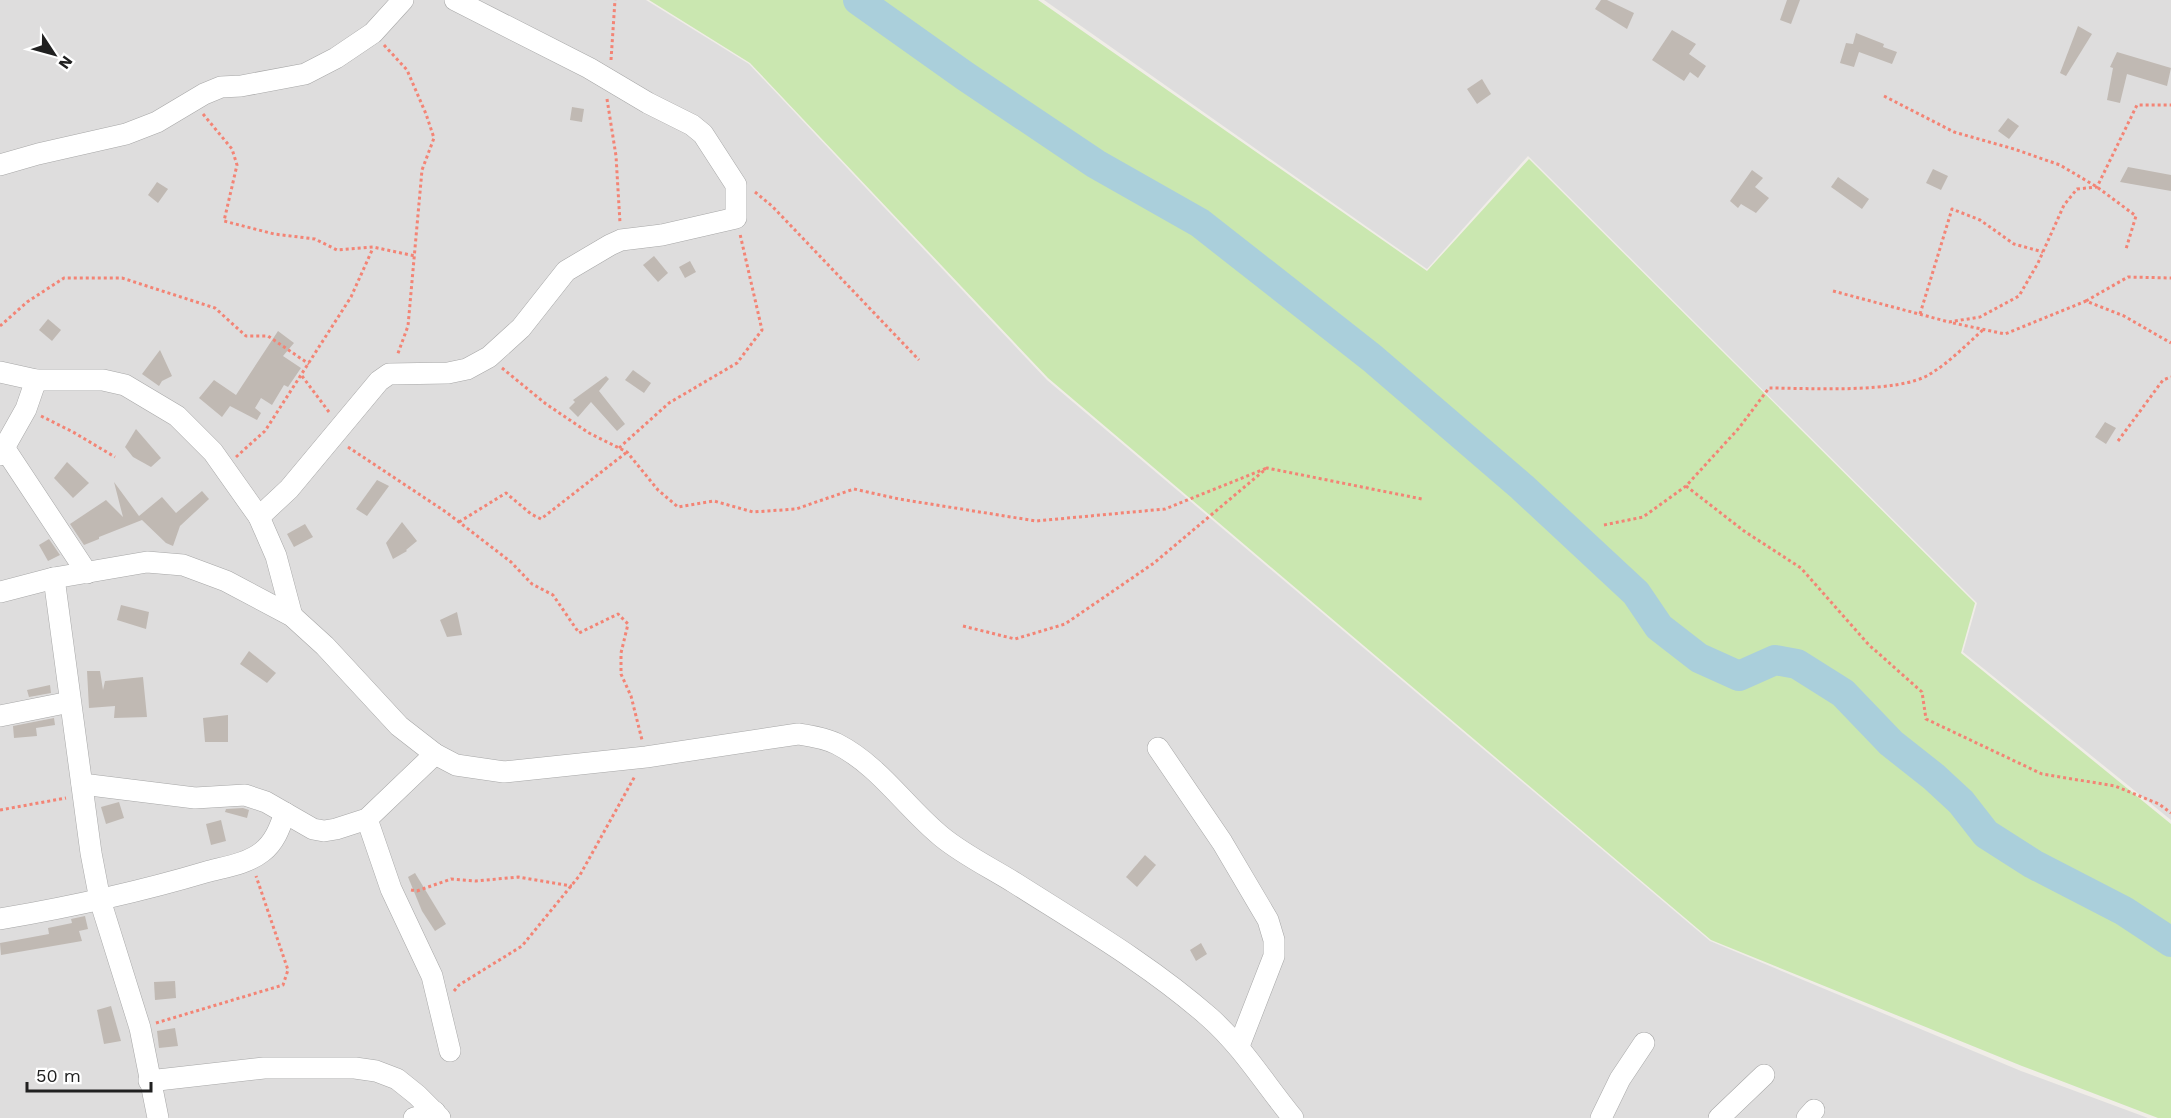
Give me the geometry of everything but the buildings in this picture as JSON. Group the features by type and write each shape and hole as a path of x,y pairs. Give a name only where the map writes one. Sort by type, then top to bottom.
{"street":[{"path":"0,165 126,134 157,122 204,94 221,87 241,86 305,74 336,58 373,33 403,0"},
{"path":"259,517 288,489 379,381 389,374 448,373 467,369 489,357 521,328 566,271 610,244 736,218 736,185 704,134 681,118 648,103 610,79 455,0"},
{"path":"0,372 36,380 104,380 125,385 177,416 213,452 259,517 276,556 292,616"},
{"path":"36,380 26,409 2,452 87,573"},
{"path":"0,592 54,578 147,562 183,565 226,581 292,616 325,646 399,726 435,754 456,765 504,772 646,757 798,734 836,743 856,755 880,775 903,801 943,838 1094,933 1209,1017 1239,1046 1293,1118"},
{"path":"54,578 69,702 100,900 140,1028 158,1118"},
{"path":"0,716 69,702"},
{"path":"1158,748 1222,842 1268,920 1274,940 1274,956 1239,1046"},
{"path":"82,790 195,798 245,795 266,802 313,829 324,831 368,819 435,754"},
{"path":"0,918 100,900 250,859 272,843 285,813"},
{"path":"368,819 391,889 432,976 450,1051"},
{"path":"1601,1118 1620,1079 1644,1043"},
{"path":"149,1081 264,1068 355,1068 376,1071 397,1079 437,1115"},
{"path":"1719,1118 1764,1076"},
{"path":"414,1118 437,1115"}],"path":[{"path":"615,0 610,79 606,100 616,156 621,240"},
{"path":"373,33 407,70 434,138 422,170 408,326 389,374"},
{"path":"1884,96 1954,132 2060,165 2097,187 2136,216 2126,249"},
{"path":"193,102 232,149 237,165 224,221 274,234 315,239 337,250 373,248 415,256"},
{"path":"2097,187 2137,105 2171,105"},
{"path":"736,185 747,185 771,206 918,360"},
{"path":"1949,322 1980,316 2019,296 2043,252 2064,205 2077,189 2097,187"},
{"path":"1920,314 1952,209 1980,220 2014,244 2043,252"},
{"path":"619,448 669,403 737,363 762,330 736,218"},
{"path":"224,468 265,431 351,297 373,248"},
{"path":"1833,291 1949,322 2005,334 2086,301 2128,277 2171,278"},
{"path":"0,326 27,302 64,278 122,278 214,308 246,336 268,336 309,364"},
{"path":"2086,301 2124,316 2171,343"},
{"path":"1605,525 1643,517 1686,486 1739,428 1769,388 1857,388 1904,384 1930,375 1984,329"},
{"path":"489,357 546,404 589,433 627,452 658,490 678,507 714,501 753,512 796,509 854,489 899,499 1036,521 1165,509 1268,468 1422,499"},
{"path":"301,376 337,432 511,562 532,584 553,595 579,633 618,614 628,624 621,653 621,674 631,696 646,757 572,886 522,946 459,985 440,1009"},
{"path":"2118,441 2163,380 2171,376"},
{"path":"26,409 73,432 116,457"},
{"path":"459,522 506,493 531,514 541,519 627,452"},
{"path":"963,626 1015,639 1065,624 1154,563 1268,468"},
{"path":"1686,486 1744,531 1801,568 1869,645 1922,692 1926,719 2042,774 2115,786 2159,804 2171,813"},
{"path":"0,810 82,790"},
{"path":"140,1028 283,986 288,970 250,859"},
{"path":"391,889 417,891 451,879 476,881 518,877 572,886"}],"shaded area":[{"path":"0,0 646,0 749,64 1047,380 1710,941 2021,1071 2148,1118 0,1118"},
{"path":"1044,0 2171,0 2171,820 1963,652 1977,603 1528,156 1427,269"}],"green space":[{"path":"649,0 1038,0 1427,271 1529,159 1975,603 1961,653 2171,824 2171,1118 2158,1118 2022,1066 1711,940 1048,378 750,63"}],"waterway":[{"path":"858,0 965,76 1096,164 1200,223 1372,358 1522,487 1636,593 1659,627 1699,658 1739,676 1775,660 1797,664 1843,693 1891,743 1961,802 1986,834 2033,864 2124,911 2171,942"}]}
